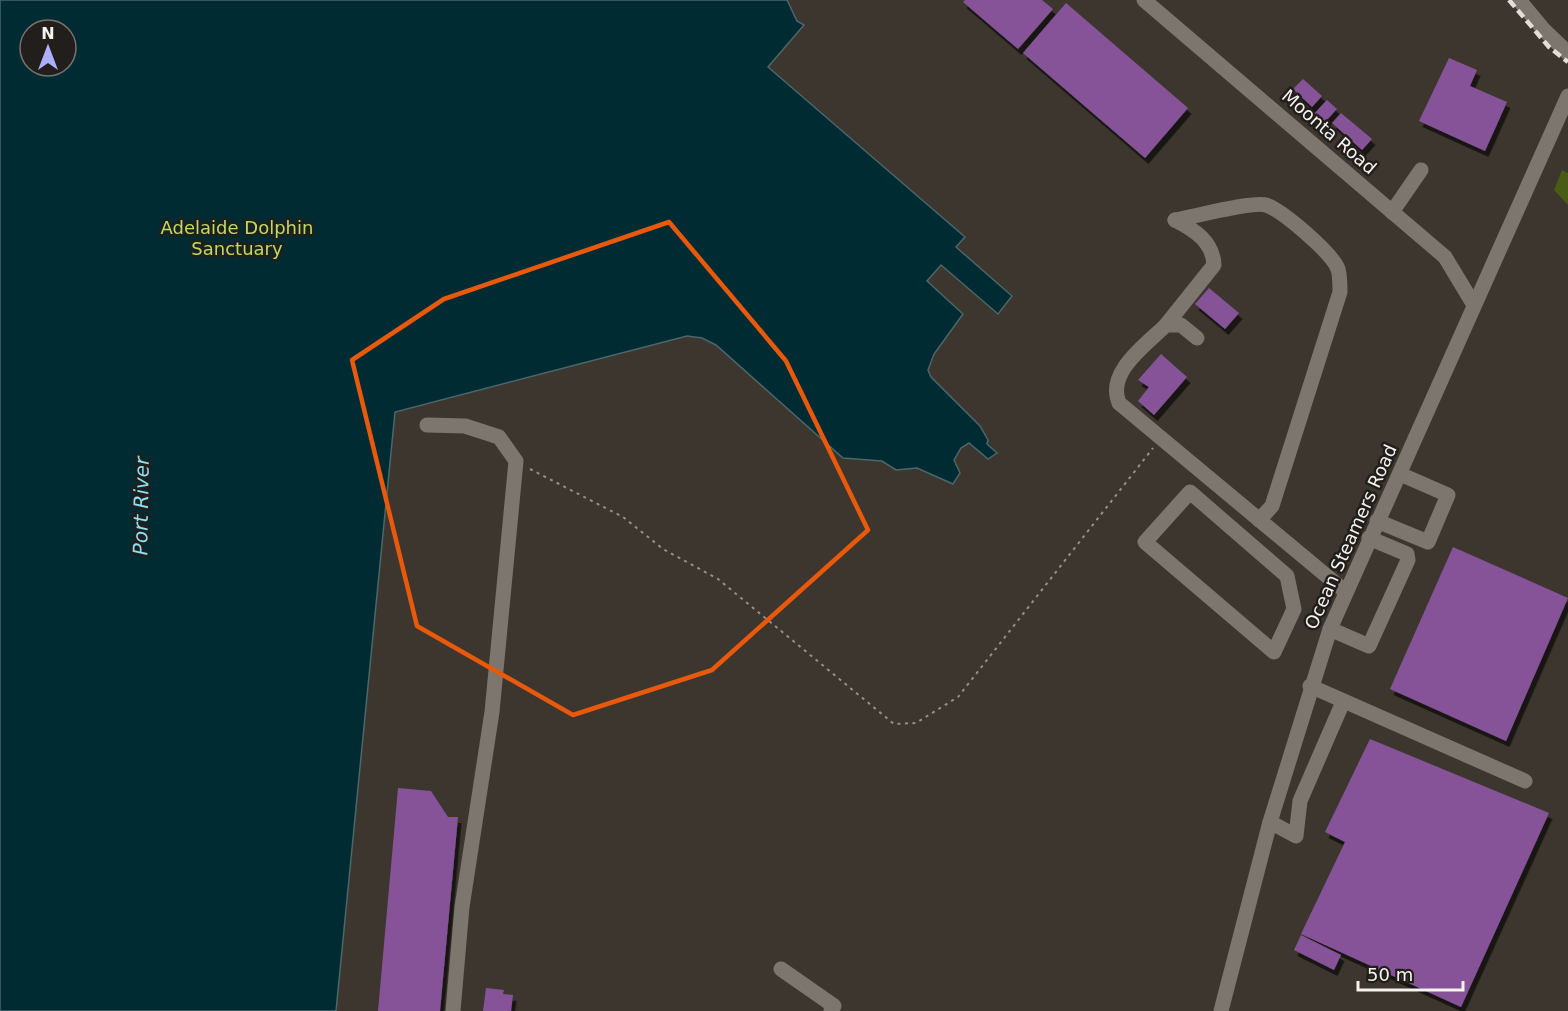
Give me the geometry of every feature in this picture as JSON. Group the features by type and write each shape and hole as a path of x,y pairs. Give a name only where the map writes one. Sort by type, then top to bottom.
{"street":[{"name":"Moonta Road","path":"1144,0 1445,257 1474,305"},
{"path":"1519,0 1568,53"},
{"name":"Ocean Steamers Road","path":"1221,1011 1270,822 1310,686 1330,629 1474,305 1561,128 1568,96"},
{"path":"1392,212 1421,171"},
{"path":"1258,520 1272,506 1340,292 1338,269 1333,261 1281,213 1266,205 1175,220 1206,241 1214,255 1214,266 1166,325 1120,373 1115,384 1119,403 1160,439 1258,520 1346,592"},
{"path":"1166,325 1181,325 1197,338"},
{"path":"427,425 465,426 498,437 516,461 492,712 462,907 453,1011"},
{"path":"1377,521 1428,542 1448,495 1400,474"},
{"path":"1196,498 1211,481"},
{"path":"1190,492 1196,498 1287,576 1294,609 1274,652 1145,542 1190,492"},
{"path":"1330,629 1369,646 1408,560 1407,554 1369,538"},
{"path":"1310,686 1525,781"},
{"path":"1270,822 1296,836 1300,801 1343,702"},
{"path":"781,969 834,1006 831,1011"}],"path":[{"path":"516,461 623,517 663,549 718,579 894,724 916,723 957,697 1160,439"}],"highlighted area":[{"path":"669,222 786,361 868,530 712,670 573,715 417,626 352,360 444,299"}],"green space":[{"path":"1562,170 1568,173 1568,205 1554,190"}],"water":[{"name":"Port River","path":"0,0 787,0 797,21 804,25 768,67 965,237 956,247 1012,296 998,314 941,265 927,281 963,314 934,354 928,370 931,377 980,426 988,440 987,444 997,453 988,459 969,443 961,448 954,460 960,473 953,484 917,468 896,470 882,461 843,458 716,345 702,338 687,336 395,412 336,1011 0,1011"}],"building":[{"path":"965,0 1042,0 1053,9 1018,49 963,2"},
{"path":"1066,3 1188,108 1145,158 1023,53"},
{"path":"1449,58 1477,70 1470,86 1507,102 1485,151 1419,121"},
{"path":"1303,79 1322,96 1312,107 1293,89"},
{"path":"1327,100 1337,109 1323,124 1313,115"},
{"path":"1341,113 1372,139 1362,150 1332,123"},
{"path":"1209,288 1239,313 1225,329 1195,304"},
{"path":"1161,354 1187,377 1154,415 1138,401 1149,387 1138,380"},
{"path":"1453,547 1568,598 1506,741 1390,689"},
{"path":"1370,739 1549,813 1461,1007 1301,934 1345,842 1325,832"},
{"path":"398,788 431,791 448,817 458,817 440,1011 378,1011"},
{"path":"1301,935 1341,955 1334,970 1294,950"},
{"path":"486,988 504,990 503,994 513,995 511,1011 483,1011"}],"railway":[{"path":"1509,0 1549,47 1568,62"}],"park label":[{"name":"Adelaide Dolphin Sanctuary","path":"237,238"}]}
